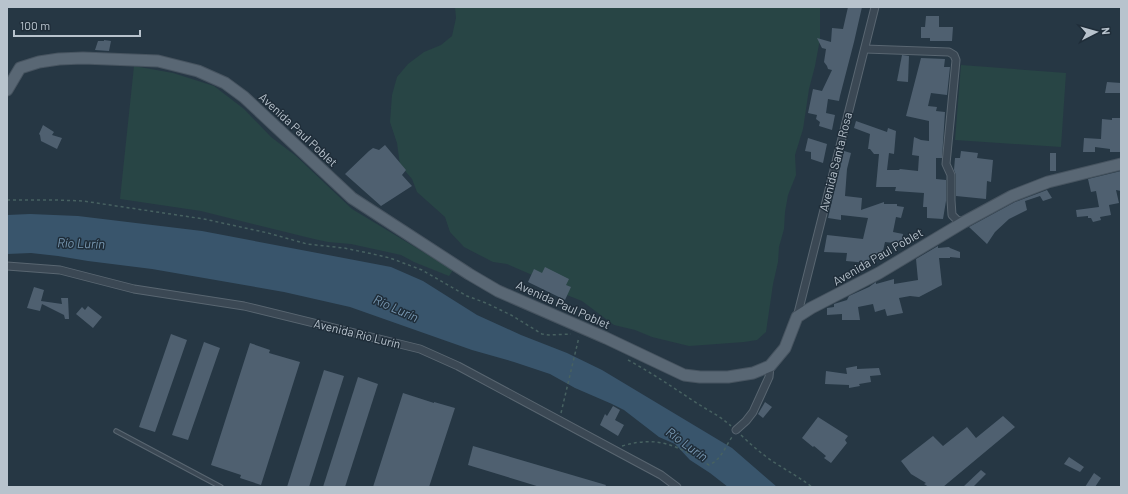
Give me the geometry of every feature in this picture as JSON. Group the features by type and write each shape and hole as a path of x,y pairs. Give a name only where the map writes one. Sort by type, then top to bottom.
{"main road":[{"name":"Avenida Paul Poblet","path":"7,90 20,68 39,62 59,59 83,58 158,61 198,71 225,83 244,97 352,198 469,274 498,291 606,338 684,375 700,377 728,377 753,373 770,366 785,348 797,316 879,273 964,222 1012,196 1048,182 1121,164"}],"street":[{"name":"Avenida Santa Rosa","path":"797,316 875,7"},
{"path":"865,49 949,52 954,55 956,60 946,164 951,175 952,215 957,220 964,222"},
{"name":"Avenida Río Lurín","path":"7,266 60,270 134,289 244,306 420,349 458,366 612,448 662,475 678,487"},
{"path":"736,430 753,412 769,377 770,366"}],"lane":[{"path":"116,430 221,487"}],"path":[{"path":"7,200 83,201 204,218 308,244 344,248 390,258 422,270 467,296 511,315 542,334 570,334 584,337"},
{"path":"559,420 577,346"},
{"path":"627,359 660,378 693,401 724,419 755,449 773,462 795,474 812,487"},
{"path":"612,448 650,440 665,442 684,450 708,465 720,457 736,430"}],"green space":[{"path":"455,7 820,7 820,39 809,89 803,129 795,155 796,175 788,195 784,229 779,247 778,262 773,284 766,332 757,340 689,346 652,337 635,330 614,325 582,301 554,290 546,281 507,264 493,262 464,247 450,232 445,217 417,192 412,179 400,165 397,143 390,122 392,95 397,77 408,64 424,52 441,45 452,36 456,18"},
{"path":"961,65 1066,73 1061,147 955,140"},
{"path":"134,66 173,73 214,86 244,109 271,137 296,156 352,209 453,270 449,276 414,262 401,255 351,244 314,239 201,211 120,199"}],"water":[{"name":"Río Lurín","path":"30,214 78,216 202,231 391,267 423,281 477,315 521,335 567,353 602,370 732,448 777,487 728,487 690,460 675,444 659,437 624,410 575,388 550,374 472,350 350,307 284,292 152,269 31,253 7,254 7,215"}],"building":[{"path":"848,7 862,7 839,101 828,99 826,113 835,115 832,130 819,126 820,122 816,119 817,115 808,113 813,89 822,91 832,70 828,69 824,62 826,49 822,48 817,38 831,42 832,28 843,29"},
{"path":"926,16 939,16 939,27 953,27 952,41 930,41 930,38 921,38 921,27 925,27"},
{"path":"98,41 111,41 109,51 95,50"},
{"path":"902,55 909,56 908,82 897,81"},
{"path":"921,58 945,59 944,67 950,67 947,95 931,93 928,106 937,107 936,111 945,112 942,158 936,158 936,179 946,180 946,201 943,219 927,218 927,207 923,207 924,193 895,191 896,187 876,187 879,154 874,154 870,149 868,149 870,134 854,128 856,121 887,132 888,128 896,131 894,154 889,153 887,170 900,169 918,171 919,156 912,155 914,137 929,141 929,121 906,116"},
{"path":"1107,82 1121,83 1120,93 1105,93"},
{"path":"1112,118 1121,118 1120,152 1110,152 1110,149 1095,147 1095,152 1083,152 1084,138 1101,139 1102,119 1112,120"},
{"path":"43,125 54,132 52,135 62,138 57,149 41,141 39,134"},
{"path":"808,138 827,144 823,163 811,159 811,152 805,151"},
{"path":"385,145 406,170 402,175 412,186 381,206 345,174 373,148 379,150"},
{"path":"844,151 851,153 847,169 845,196 862,198 861,210 884,202 884,204 897,204 897,206 904,207 901,218 896,217 893,232 903,234 902,244 885,242 881,260 870,258 868,263 846,261 847,253 824,252 827,235 863,239 868,218 841,215 841,220 828,218"},
{"path":"961,151 978,153 977,158 993,160 991,182 987,181 986,199 956,196 956,175 954,170 955,158 960,158"},
{"path":"1050,153 1056,153 1056,171 1050,171"},
{"path":"1121,171 1121,191 1116,190 1119,203 1109,205 1111,215 1100,217 1101,220 1093,222 1091,218 1088,218 1088,216 1077,217 1076,210 1099,207 1096,191 1091,192 1088,179"},
{"path":"1047,190 1052,198 1043,201 1040,196 1025,201 1027,210 1009,219 995,232 987,244 969,227 1015,202"},
{"path":"938,246 938,248 949,247 960,252 960,258 939,258 942,285 919,297 910,296 899,298 903,313 887,316 885,309 875,312 873,304 858,307 860,320 842,320 842,314 827,315 827,308 834,307 834,304 847,300 849,296 869,287 876,282 876,284 894,279 894,284 918,280 916,259"},
{"path":"545,267 569,279 566,285 571,287 565,300 528,282 534,269 542,273"},
{"path":"34,287 44,290 41,301 62,304 61,298 68,298 69,319 65,319 64,315 42,304 40,311 27,308"},
{"path":"88,306 102,317 93,328 76,314 82,307 85,310"},
{"path":"171,334 187,340 155,432 139,427"},
{"path":"204,342 220,348 188,440 172,435"},
{"path":"250,343 270,350 269,353 300,362 261,485 240,478 241,475 211,465"},
{"path":"857,366 857,369 879,368 881,375 870,376 871,382 859,384 860,386 849,388 849,385 825,384 826,371 847,374 846,368"},
{"path":"324,370 344,376 309,487 287,487"},
{"path":"358,377 378,384 345,487 323,487"},
{"path":"403,393 455,408 429,487 373,487"},
{"path":"765,402 772,407 763,418 758,414"},
{"path":"613,406 620,410 615,420 624,425 618,436 600,425 605,414 607,416"},
{"path":"1003,416 1015,427 943,487 929,487 924,484 926,483 911,474 901,461 933,436 943,446 967,427 976,438"},
{"path":"818,417 848,436 845,440 847,443 831,463 824,458 826,456 802,438"},
{"path":"473,446 606,485 605,487 540,487 468,465"},
{"path":"1069,457 1084,467 1080,472 1064,464"},
{"path":"981,470 986,474 973,487 963,487"},
{"path":"1094,473 1101,478 1095,487 1085,487"}]}
